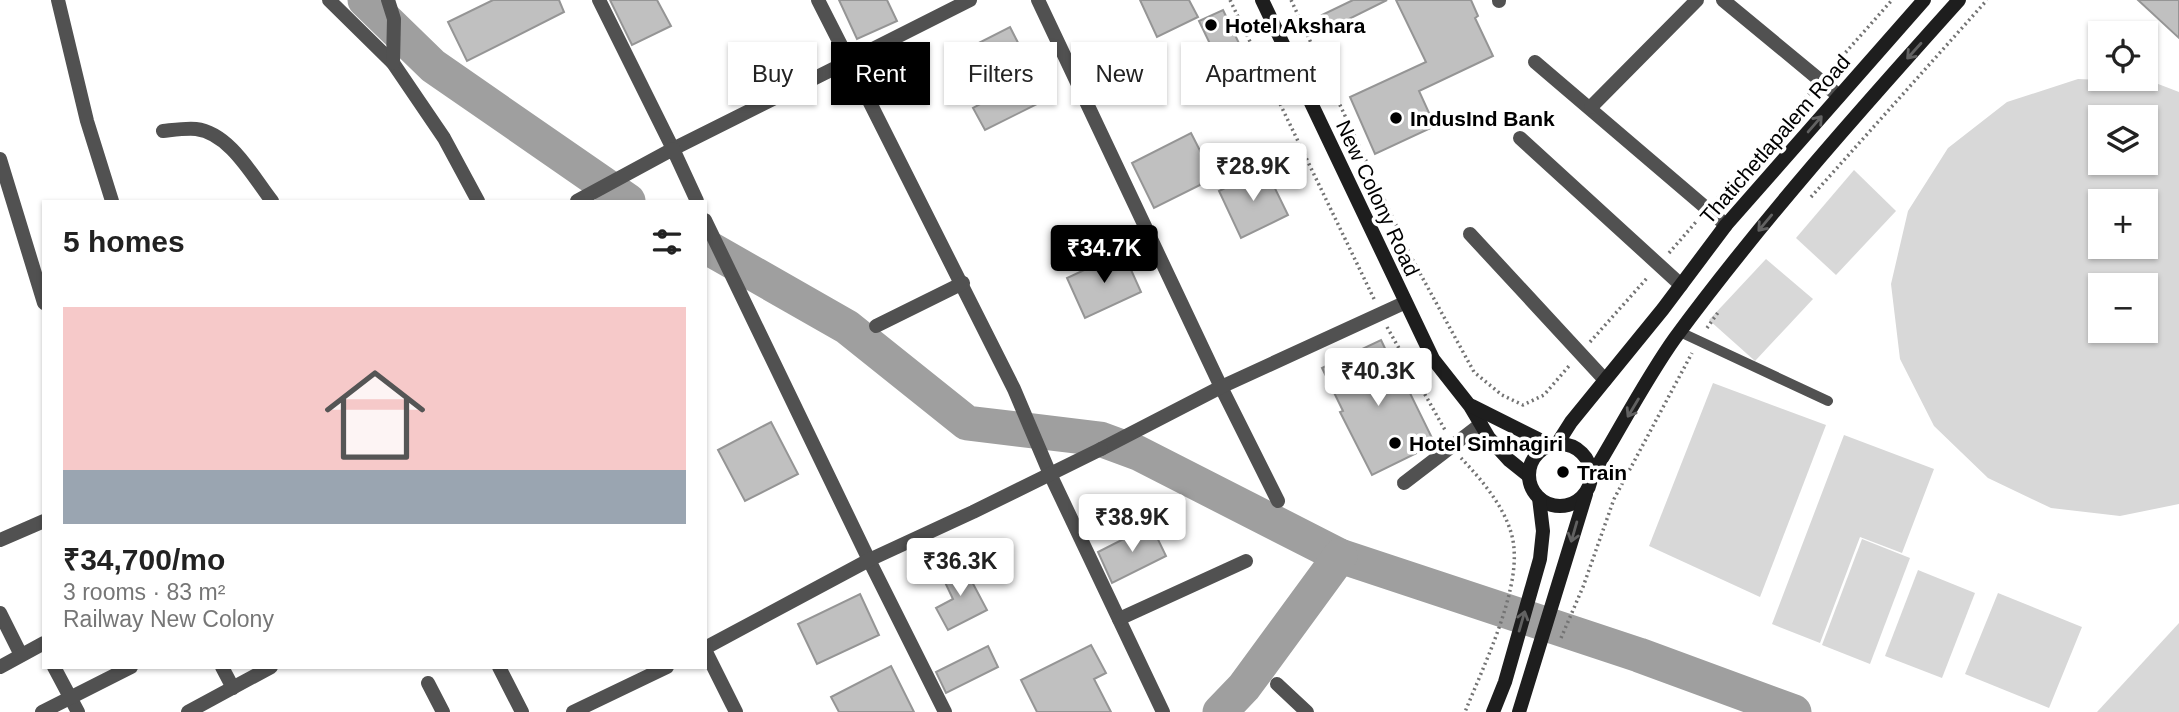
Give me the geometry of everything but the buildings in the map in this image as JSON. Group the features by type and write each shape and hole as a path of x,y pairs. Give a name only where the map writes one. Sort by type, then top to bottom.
{"main road":[{"name":"New Colony Road","path":"1262,0 1433,359 1503,453 1529,476"},
{"name":"Thatichetlapalem Road","path":"1553,444 1663,309 1726,225 1924,0"},
{"path":"1519,712 1592,475 1680,332 1773,214 1959,0"},
{"path":"1470,406 1553,444 1566,444 1581,451 1591,466 1592,475"},
{"path":"1493,712 1540,559 1543,531 1539,498 1532,488 1529,476 1534,457 1553,444"},
{"path":"1539,498 1558,507 1568,506 1586,494"}],"street":[{"path":"58,0 88,121 112,200"},
{"path":"329,0 394,56 444,138 477,200"},
{"path":"388,0 394,19 394,56"},
{"path":"599,0 697,200"},
{"path":"818,0 839,42"},
{"path":"887,42 970,0"},
{"path":"1038,0 1221,387 1278,501"},
{"path":"1591,107 1697,0"},
{"path":"1724,0 1839,96"},
{"path":"1535,62 1591,107 1726,225"},
{"path":"579,200 673,149 831,70"},
{"path":"871,105 1028,418 1050,474 1163,712"},
{"path":"163,131 194,129 220,139 271,200"},
{"path":"1520,138 1681,285"},
{"path":"0,159 42,296"},
{"path":"708,226 945,712"},
{"path":"1470,234 1605,380"},
{"path":"876,326 962,284"},
{"path":"707,648 869,560 1101,449 1221,387 1404,303"},
{"path":"1405,483 1481,424"},
{"path":"0,540 42,522"},
{"path":"1119,619 1246,561"},
{"path":"0,613 21,655"},
{"path":"0,667 42,645"},
{"path":"707,653 736,712"},
{"path":"55,669 78,712"},
{"path":"42,712 127,669"},
{"path":"223,669 233,688"},
{"path":"188,712 267,669"},
{"path":"500,669 522,712"},
{"path":"573,712 663,669"},
{"path":"428,683 443,712"},
{"path":"1277,684 1307,712"}],"lane":[{"path":"1680,332 1828,401"}],"path":[{"path":"1230,0 1381,314 1461,458 1481,478 1504,515 1514,547 1511,586 1492,645 1465,712"},
{"path":"1291,0 1410,255 1474,372 1502,395 1522,405 1544,395 1892,0"},
{"path":"1804,205 1987,0"},
{"path":"1557,647 1583,587 1614,499 1698,341 1720,309"}],"shaded area":[{"path":"2078,79 2088,79 2088,91 2158,91 2158,84 2179,92 2179,504 2120,516 2051,508 1988,478 1934,426 1900,359 1891,284 1908,211 1948,148 2007,102"},
{"path":"1854,170 1896,211 1836,275 1796,238"},
{"path":"1766,259 1813,299 1755,361 1709,320"},
{"path":"1713,383 1826,425 1760,597 1649,546"},
{"path":"1844,435 1934,469 1902,553 1860,537 1820,643 1772,624"},
{"path":"1862,539 1910,558 1870,664 1822,645"},
{"path":"1918,570 1975,593 1942,678 1885,656"},
{"path":"1998,593 2082,627 2049,708 1965,674"},
{"path":"2179,623 2179,712 2097,712"}],"waterway":[{"path":"365,0 433,66 627,200"},
{"path":"707,247 847,327 967,423 1100,439 1138,453 1340,556 1639,655 1794,712"},
{"path":"1220,712 1244,687 1340,556"}],"place":[{"name":"Hotel Akshara","path":"1211,25"},
{"name":"IndusInd Bank","path":"1396,118"},
{"name":"Hotel Simhagiri","path":"1395,443"},
{"name":"Train","path":"1563,472"}]}
